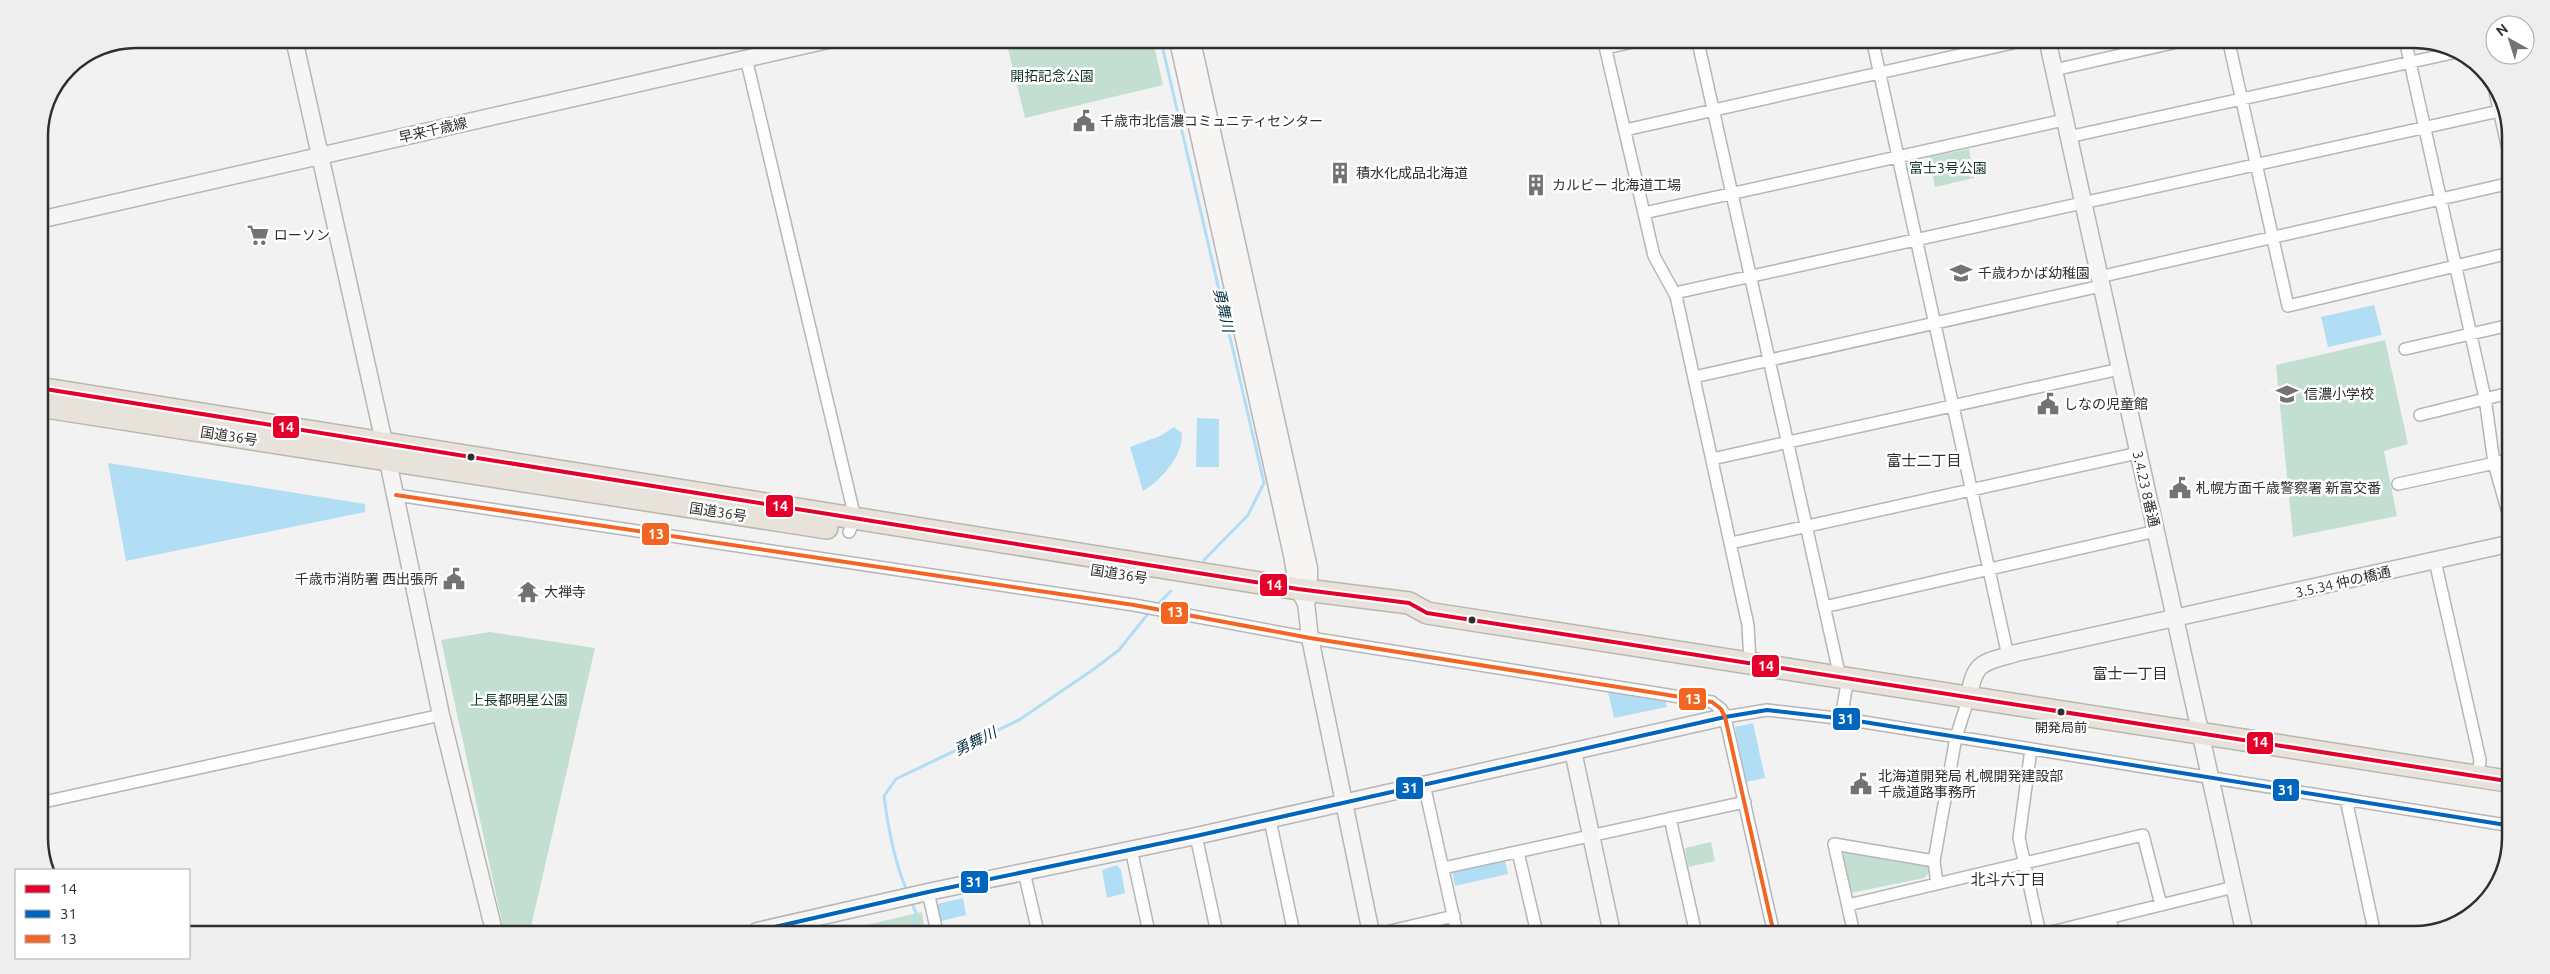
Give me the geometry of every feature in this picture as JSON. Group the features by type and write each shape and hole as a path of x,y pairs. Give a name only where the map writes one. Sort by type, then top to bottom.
{"highway":[{"name":"国道36号","path":"48,390 386,451 1304,594 1407,618 1427,613 2502,780"},
{"name":"国道36号","path":"48,407 386,451"}],"street":[{"path":"296,48 396,495 441,715 493,926"},
{"name":"早来千歳線","path":"48,218 792,48"},
{"path":"1180,48 1290,545 1304,594 1310,638 1342,802 1369,926"},
{"path":"1194,48 1309,568 1304,594"},
{"path":"1606,48 1654,256 1675,293 1748,625 1750,663"},
{"path":"1699,48 1824,606 1844,678 1841,718"},
{"path":"1873,48 2008,656"},
{"path":"1625,130 1992,48"},
{"name":"3.4.23 8番通","path":"2049,48 2082,203 2177,620 2243,926"},
{"path":"2054,70 2152,48"},
{"path":"2230,48 2288,306 2502,255"},
{"path":"2407,48 2485,398 2494,463 2502,492"},
{"path":"2068,137 2447,54"},
{"path":"746,58 852,525"},
{"path":"1675,293 2256,165 2424,126 2497,106"},
{"path":"1644,213 2064,120"},
{"path":"1694,377 1934,324 2272,236 2502,185"},
{"path":"2405,349 2502,327"},
{"path":"1712,459 1952,404 2120,369"},
{"path":"2420,415 2502,394"},
{"path":"1730,543 2138,452"},
{"path":"2398,484 2502,461"},
{"path":"396,495 1174,611 1310,638 1712,702 1721,709 1725,717 1772,926"},
{"path":"1824,606 2156,531"},
{"name":"3.5.34 仲の橋通","path":"1969,697 1972,678 1977,669 1988,662 2008,656 2177,620 2502,545"},
{"path":"2435,561 2480,760 2478,775"},
{"path":"1937,884 1934,861 1956,737 1969,697"},
{"path":"783,926 924,893 1270,820 1342,802 1725,717 1768,710 1841,718 2210,779 2502,824"},
{"path":"48,802 441,715"},
{"path":"2031,749 2019,838 2040,926"},
{"path":"1573,751 1611,926"},
{"path":"1424,784 1456,926"},
{"path":"2346,799 2373,926"},
{"path":"1443,868 1745,802"},
{"path":"1670,818 1694,926"},
{"path":"1270,820 1293,926"},
{"path":"1848,905 2143,835 2161,905"},
{"path":"1196,836 1216,926"},
{"path":"1852,926 1834,844 1934,861"},
{"path":"1131,849 1148,926"},
{"path":"1518,852 1535,926"},
{"path":"1024,872 1037,926"},
{"path":"2076,926 2234,887"},
{"path":"924,893 935,926"},
{"path":"1412,926 1454,916"},
{"path":"2110,918 2112,926"}],"green space":[{"name":"開拓記念公園","path":"1008,48 1155,48 1163,85 1025,118"},
{"name":"富士3号公園","path":"1969,149 1974,178 1935,187 1929,157"},
{"path":"2385,340 2408,444 2384,451 2397,516 2293,537 2276,365"},
{"name":"上長都明星公園","path":"490,632 595,648 531,926 503,926 441,640"},
{"path":"1711,842 1715,861 1688,867 1685,848"},
{"path":"1846,852 1928,864 1929,873 1924,878 1851,893 1843,855"},
{"path":"922,912 924,926 862,926"}],"water":[{"path":"2374,305 2382,335 2328,347 2321,317"},
{"path":"1197,418 1219,419 1219,467 1196,467"},
{"path":"1174,427 1182,433 1179,450 1175,459 1157,481 1143,491 1130,447 1160,436"},
{"path":"108,463 365,504 365,512 126,561"},
{"path":"1608,692 1665,700 1667,707 1614,718"},
{"path":"1753,723 1765,778 1746,782 1735,727"},
{"path":"1504,857 1508,874 1455,886 1452,870"},
{"path":"1117,865 1121,870 1125,893 1107,898 1102,870"},
{"path":"963,898 966,915 941,921 937,904"}],"waterway":[{"name":"勇舞川","path":"1163,48 1264,483 1248,515 1204,560"},
{"name":"勇舞川","path":"1156,606 1171,591"},
{"name":"勇舞川","path":"907,891 898,868 892,844 884,796 896,779 1019,720 1119,650 1151,610"},
{"name":"勇舞川","path":"911,901 916,913 913,926"}],"transit line":[{"name":"14","path":"48,389 1298,589 1409,603 1427,613 2502,780"},
{"name":"13","path":"396,495 1134,605 1310,638 1712,702 1721,709 1725,717 1772,926"},
{"name":"31","path":"779,926 928,892 1196,836 1725,717 1767,710 1845,719 2502,824"}],"place":[{"name":"千歳市北信濃コミュニティセンター","path":"1084,121"},
{"name":"積水化成品北海道","path":"1340,173"},
{"name":"カルビー 北海道工場","path":"1536,185"},
{"name":"ローソン","path":"258,235"},
{"name":"千歳わかば幼稚園","path":"1961,273"},
{"name":"信濃小学校","path":"2287,394"},
{"name":"しなの児童館","path":"2048,404"},
{"name":"札幌方面千歳警察署 新富交番","path":"2180,488"},
{"name":"千歳市消防署 西出張所","path":"454,579"},
{"name":"大禅寺","path":"528,592"},
{"name":"開発局前","path":"2061,712"},
{"name":"北海道開発局 札幌開発建設部 千歳道路事務所","path":"1861,784"}],"district":[{"name":"富士二丁目","path":"1924,460"},
{"name":"富士一丁目","path":"2130,673"},
{"name":"北斗六丁目","path":"2008,879"}]}
